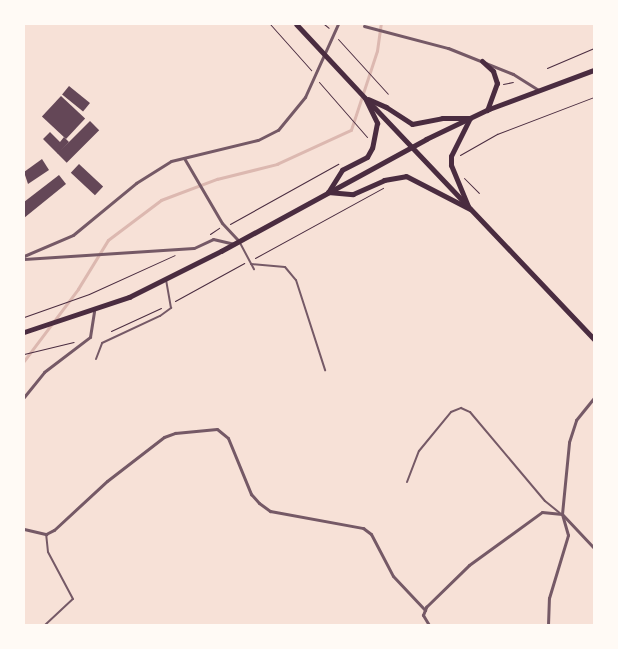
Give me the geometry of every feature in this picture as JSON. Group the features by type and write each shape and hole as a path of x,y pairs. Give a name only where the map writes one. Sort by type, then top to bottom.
{"main road":[{"path":"296,24 594,340"},
{"path":"482,61 493,71 497,83 487,110"},
{"path":"24,332 94,311 166,279 470,118 594,70"},
{"path":"365,98 386,106 412,124 442,118 470,118"},
{"path":"328,192 342,170 367,157 372,148 377,122 365,98"},
{"path":"470,118 451,156 451,165 470,209"},
{"path":"328,192 353,194 384,180 406,176 470,209"}],"street":[{"path":"24,258 73,235 136,183 171,161 258,140 278,130 305,98 338,24"},
{"path":"364,26 482,61 539,90"},
{"path":"184,158 224,226 237,242"},
{"path":"24,258 186,249 213,240 237,242"},
{"path":"24,397 44,372 90,337 94,311"},
{"path":"548,625 549,598 568,535 562,514 569,442 576,420 594,398"},
{"path":"24,529 46,534 164,437 175,433 217,429 228,438 251,494 259,503 270,511 363,528 371,534 393,576 425,610"},
{"path":"429,625 423,615 425,610 469,565 526,521 542,512 562,514 594,548"}],"lane":[{"path":"237,242 254,270"},
{"path":"250,262 285,267 296,280 325,370"},
{"path":"96,359 102,343 160,316 171,308 166,279"},
{"path":"407,482 419,451 451,412 461,408 470,412 545,501 562,514"},
{"path":"45,625 73,599 48,552 46,534"}],"path":[{"path":"270,24 365,135"},
{"path":"547,68 594,48"},
{"path":"351,53 388,94"},
{"path":"500,83 513,82"},
{"path":"457,156 497,134 594,97"},
{"path":"206,237 344,162"},
{"path":"462,173 479,193"},
{"path":"111,331 170,304 386,187"},
{"path":"24,317 89,294 186,249"},
{"path":"24,354 75,342"}],"building":[{"path":"69,86 90,103 83,112 62,95"},
{"path":"61,96 85,119 66,139 42,116"},
{"path":"90,121 99,130 67,163 57,154"},
{"path":"50,132 60,142 64,137 69,142 58,154 43,139"},
{"path":"42,159 49,170 28,184 24,172"},
{"path":"79,164 103,187 95,195 71,173"},
{"path":"59,175 66,184 24,218 24,202"}],"waterway":[{"path":"24,361 78,289 108,240 161,200 217,179 277,164 351,130 377,51 381,24"}]}
